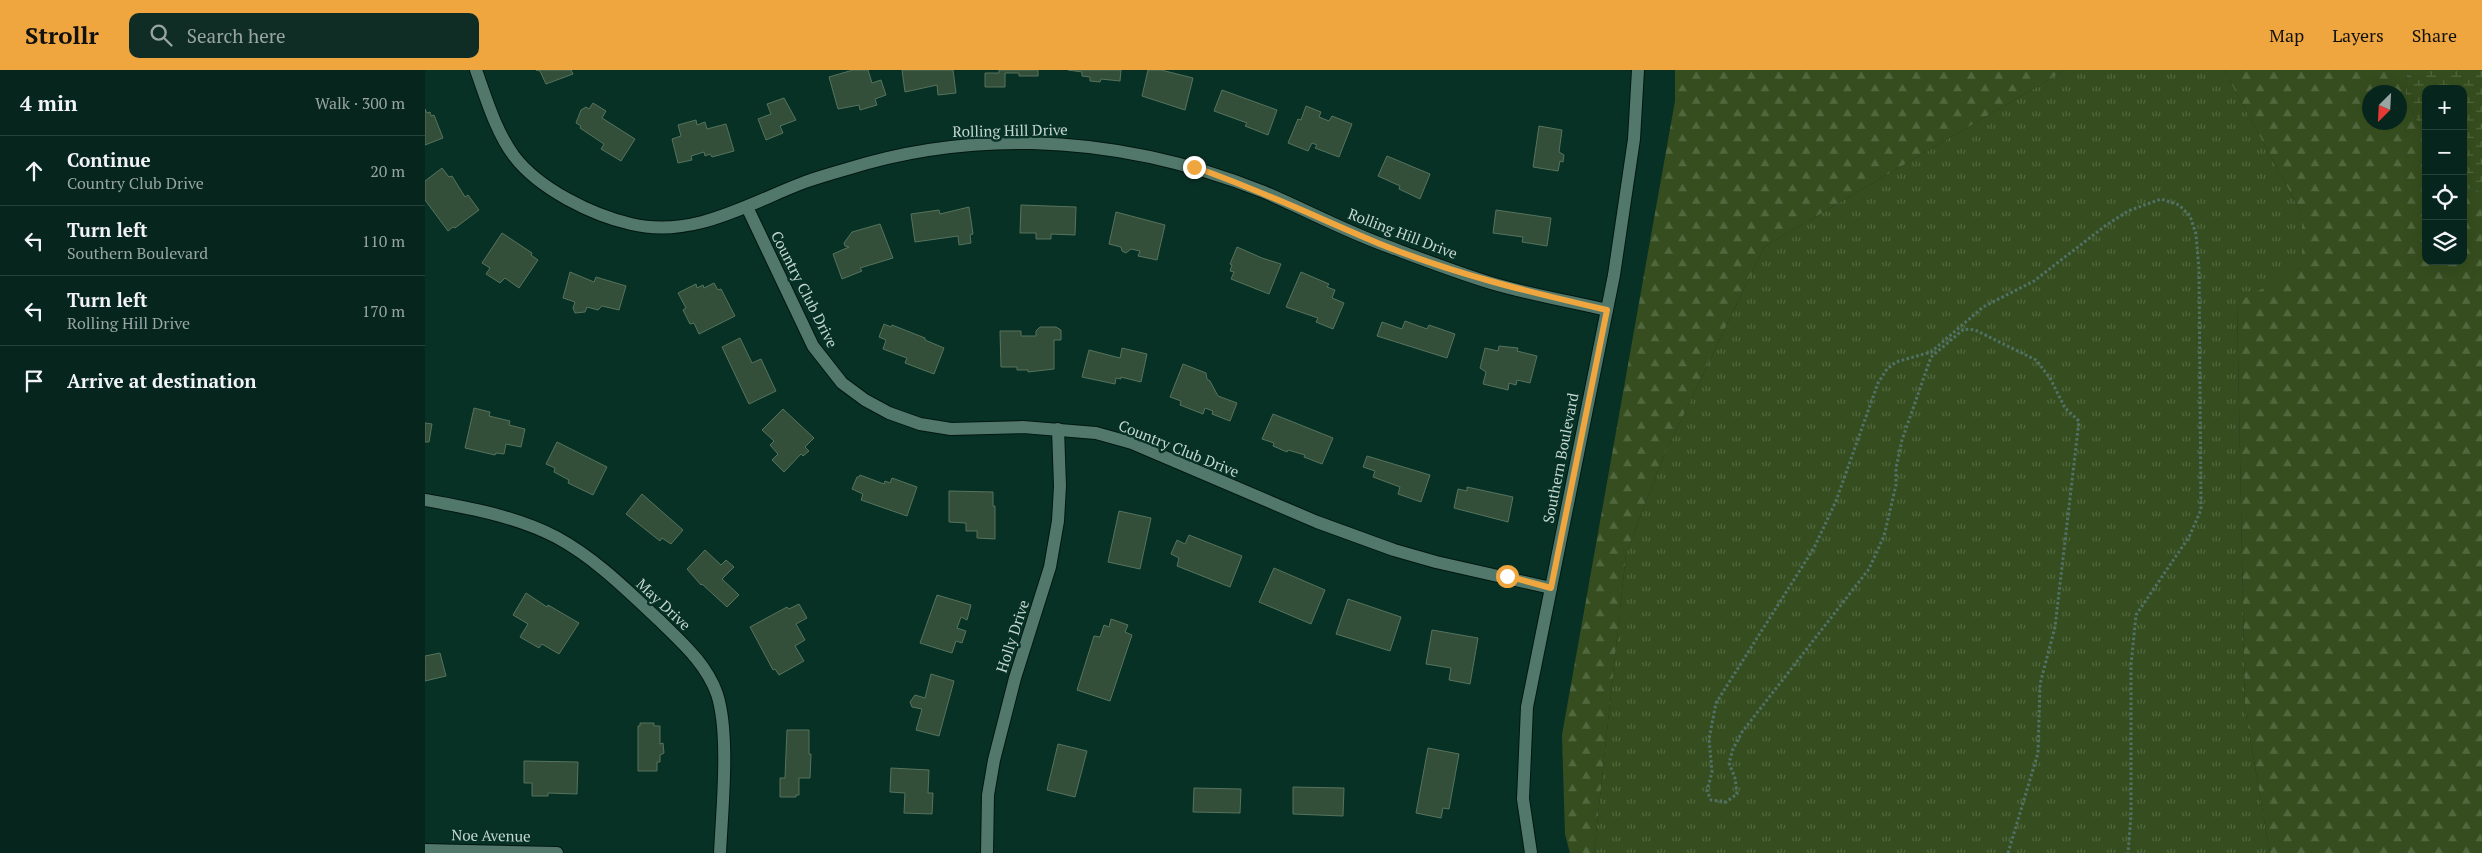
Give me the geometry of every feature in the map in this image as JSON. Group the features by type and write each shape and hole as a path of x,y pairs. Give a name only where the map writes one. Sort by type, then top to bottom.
{"street":[{"name":"Rolling Hill Drive","path":"476,70 497,124 514,156 529,171 561,195 591,212 636,226 672,227 713,220 804,183 849,168 935,148 1030,143 1113,149 1169,160 1225,178 1382,244 1490,283 1607,310"},
{"name":"Southern Boulevard","path":"1531,853 1523,799 1527,707 1607,310 1626,200 1634,139 1638,70"},
{"name":"Country Club Drive","path":"747,207 813,346 842,383 865,400 889,413 933,427 951,429 1023,427 1097,433 1132,443 1317,522 1394,550 1436,562 1551,588"},
{"name":"Holly Drive","path":"987,853 988,795 994,760 1015,678 1046,583 1056,530 1060,486 1058,429"},
{"name":"May Drive","path":"425,500 467,507 517,520 556,537 593,561 693,654 712,684 720,710 723,740 720,853"},
{"name":"Noe Avenue","path":"425,850 557,853"}],"path":[{"path":"2008,853 2038,753 2040,684 2055,627 2079,421 2065,408 2050,378 2036,360 1975,330 1964,329 1931,357 1902,440 1896,468 1896,485 1884,536 1869,569 1742,732 1733,749 1729,763 1735,778 1737,794 1726,802 1711,800 1707,791 1712,772 1709,739 1716,703 1814,548 1836,501 1878,383 1887,370 1896,362 1931,352 1983,307 2034,281 2105,226 2128,211 2161,200 2179,205 2190,216 2196,234 2199,270 2201,510 2189,537 2136,615 2131,665 2131,816 2128,853"}],"green space":[{"path":"1675,70 2065,70 1764,247 1663,458 1626,554 1594,853 1570,853 1565,834 1562,735 1675,101"},
{"path":"2065,70 2224,70 2302,214 2302,268 2237,303 2245,709 2270,853 1594,853 1626,554 1663,458 1764,247"},
{"path":"2224,70 2407,70 2406,85 2362,85 2362,130 2407,130 2407,103 2422,131 2422,265 2467,265 2467,189 2482,191 2482,853 2270,853 2245,709 2237,302 2302,268 2302,214"},
{"path":"2407,70 2482,70 2482,191 2467,189 2467,85 2422,85 2422,131 2407,103"}],"building":[{"path":"536,70 571,70 573,74 546,84 540,71"},
{"path":"853,70 868,70 872,83 881,80 886,95 875,99 877,105 860,110 859,105 838,109 829,77"},
{"path":"902,70 953,70 956,93 938,95 937,85 905,92"},
{"path":"999,70 1038,70 1038,76 1019,76 1019,73 1005,73 1005,87 985,87 985,73 999,73"},
{"path":"1068,70 1121,70 1120,81 1101,79 1100,82 1090,81 1090,77 1082,76 1082,72"},
{"path":"1148,70 1161,70 1193,78 1185,110 1142,96"},
{"path":"1222,90 1277,110 1268,135 1245,126 1247,123 1214,111"},
{"path":"784,98 796,120 780,126 783,133 766,140 758,119 771,114 767,104"},
{"path":"593,103 606,111 602,118 635,139 621,161 601,149 604,144 580,128 581,126 576,123 581,110 586,107 589,109"},
{"path":"1306,106 1321,112 1319,117 1329,121 1332,116 1352,124 1339,157 1315,148 1317,145 1312,143 1308,151 1288,143 1298,119 1301,120"},
{"path":"425,109 427,113 430,112 431,116 434,115 443,138 425,145"},
{"path":"696,120 697,125 705,122 707,129 726,124 734,151 712,157 710,154 705,156 704,152 691,156 692,160 678,163 672,139 681,136 678,125"},
{"path":"1539,126 1562,130 1559,152 1564,155 1563,162 1560,161 1558,171 1533,167"},
{"path":"1387,156 1430,174 1420,199 1399,189 1400,186 1378,176"},
{"path":"442,168 449,177 452,176 465,197 468,195 479,210 448,231 425,200 425,181"},
{"path":"1021,205 1076,207 1075,235 1051,234 1051,239 1036,239 1036,233 1020,233"},
{"path":"969,207 973,234 970,235 971,243 959,245 958,236 915,242 911,214 939,210 940,214"},
{"path":"1496,210 1551,218 1547,246 1522,242 1523,237 1493,233"},
{"path":"1116,212 1165,225 1157,260 1138,256 1140,251 1131,249 1126,253 1122,251 1121,247 1109,244"},
{"path":"880,224 893,258 860,268 862,271 842,279 833,254 849,247 845,246 844,243 852,232"},
{"path":"502,233 532,253 531,255 538,260 519,288 505,278 500,283 486,274 490,268 482,263"},
{"path":"1237,247 1281,264 1269,294 1231,279 1234,272 1230,271 1232,265 1230,264"},
{"path":"570,272 594,282 596,277 626,286 619,310 602,306 598,310 587,307 585,312 575,313 573,308 575,302 563,298"},
{"path":"1301,272 1329,284 1327,287 1335,290 1332,298 1344,303 1333,329 1316,322 1318,318 1286,307"},
{"path":"714,283 718,290 721,289 735,316 699,334 694,323 690,324 683,310 686,308 678,293 696,284 697,288 703,285 704,288"},
{"path":"1405,321 1427,329 1429,325 1455,334 1447,358 1377,336 1382,322 1402,329"},
{"path":"884,324 891,327 892,325 925,338 925,340 944,348 934,374 905,363 907,358 883,349 886,340 879,337"},
{"path":"1040,327 1056,327 1061,330 1061,340 1054,340 1054,369 1028,372 1028,370 1017,370 1017,367 1001,367 1000,331 1021,331 1021,336 1036,336 1036,331"},
{"path":"740,338 752,363 761,359 776,391 749,404 722,347"},
{"path":"1499,346 1518,348 1517,351 1537,356 1530,383 1517,380 1516,385 1509,383 1508,390 1483,384 1486,372 1480,368 1485,348 1498,351"},
{"path":"1122,348 1147,354 1141,382 1121,377 1121,379 1116,378 1115,384 1082,377 1089,350 1120,358"},
{"path":"1183,364 1206,373 1207,379 1218,396 1237,403 1230,421 1212,414 1213,411 1205,408 1203,414 1180,405 1181,401 1170,397"},
{"path":"474,408 490,412 489,416 510,421 509,425 525,429 521,447 506,444 504,454 496,453 495,455 465,448"},
{"path":"783,409 814,438 805,447 809,451 803,456 801,454 784,472 772,460 778,454 770,445 774,441 762,430"},
{"path":"1273,414 1333,438 1322,464 1304,457 1305,455 1288,450 1287,452 1273,446 1274,443 1262,439"},
{"path":"425,423 432,424 429,442 425,442"},
{"path":"557,442 607,467 593,495 568,483 569,480 554,472 555,468 546,464"},
{"path":"1367,456 1430,475 1421,502 1398,494 1400,487 1373,477 1375,471 1363,467"},
{"path":"860,475 884,484 885,481 890,483 892,478 917,487 907,516 861,500 863,494 852,489 857,477"},
{"path":"1467,487 1513,497 1508,522 1454,508 1458,489 1467,491"},
{"path":"949,491 993,492 995,539 977,538 977,531 966,531 966,523 949,522"},
{"path":"642,494 683,530 671,544 662,538 660,541 626,514"},
{"path":"1119,511 1151,518 1140,569 1108,562"},
{"path":"1189,535 1242,556 1230,587 1177,566 1179,558 1171,554 1177,540 1185,544"},
{"path":"705,550 721,565 726,560 734,567 722,579 739,595 727,607 701,585 687,569"},
{"path":"1274,568 1325,590 1311,624 1259,602"},
{"path":"526,593 547,607 548,605 579,623 559,654 542,644 539,648 520,637 528,624 513,615"},
{"path":"937,595 971,605 967,620 961,617 957,628 966,631 962,643 956,641 952,653 920,643"},
{"path":"1348,599 1401,617 1390,651 1336,634"},
{"path":"799,604 807,618 796,624 805,640 795,646 804,661 779,675 775,669 773,670 750,627 787,607 789,609"},
{"path":"1111,619 1128,625 1125,632 1132,635 1110,701 1077,690 1094,636 1100,637 1104,625 1109,627"},
{"path":"1432,630 1478,638 1470,684 1449,680 1451,668 1426,664"},
{"path":"440,653 446,676 425,681 425,656"},
{"path":"931,674 954,681 939,736 916,730 922,709 912,707 910,702 915,695 925,698"},
{"path":"640,723 654,723 654,726 660,726 660,744 663,743 664,753 660,755 660,762 657,762 657,771 638,771 638,726 640,726"},
{"path":"787,730 809,730 810,778 799,778 799,795 796,795 796,797 780,797 780,778 785,778"},
{"path":"1058,744 1087,751 1075,797 1047,790"},
{"path":"1428,748 1459,754 1449,809 1443,808 1441,818 1416,813"},
{"path":"524,761 578,762 577,794 548,793 548,796 532,796 532,783 524,783"},
{"path":"891,768 929,770 928,793 933,793 932,814 904,813 905,793 890,792"},
{"path":"1293,787 1344,788 1343,816 1293,814"},
{"path":"1194,788 1241,789 1240,813 1193,812"}],"route":[{"path":"1194,167 1266,194 1382,244 1490,283 1607,310 1551,588 1507,576"}]}
